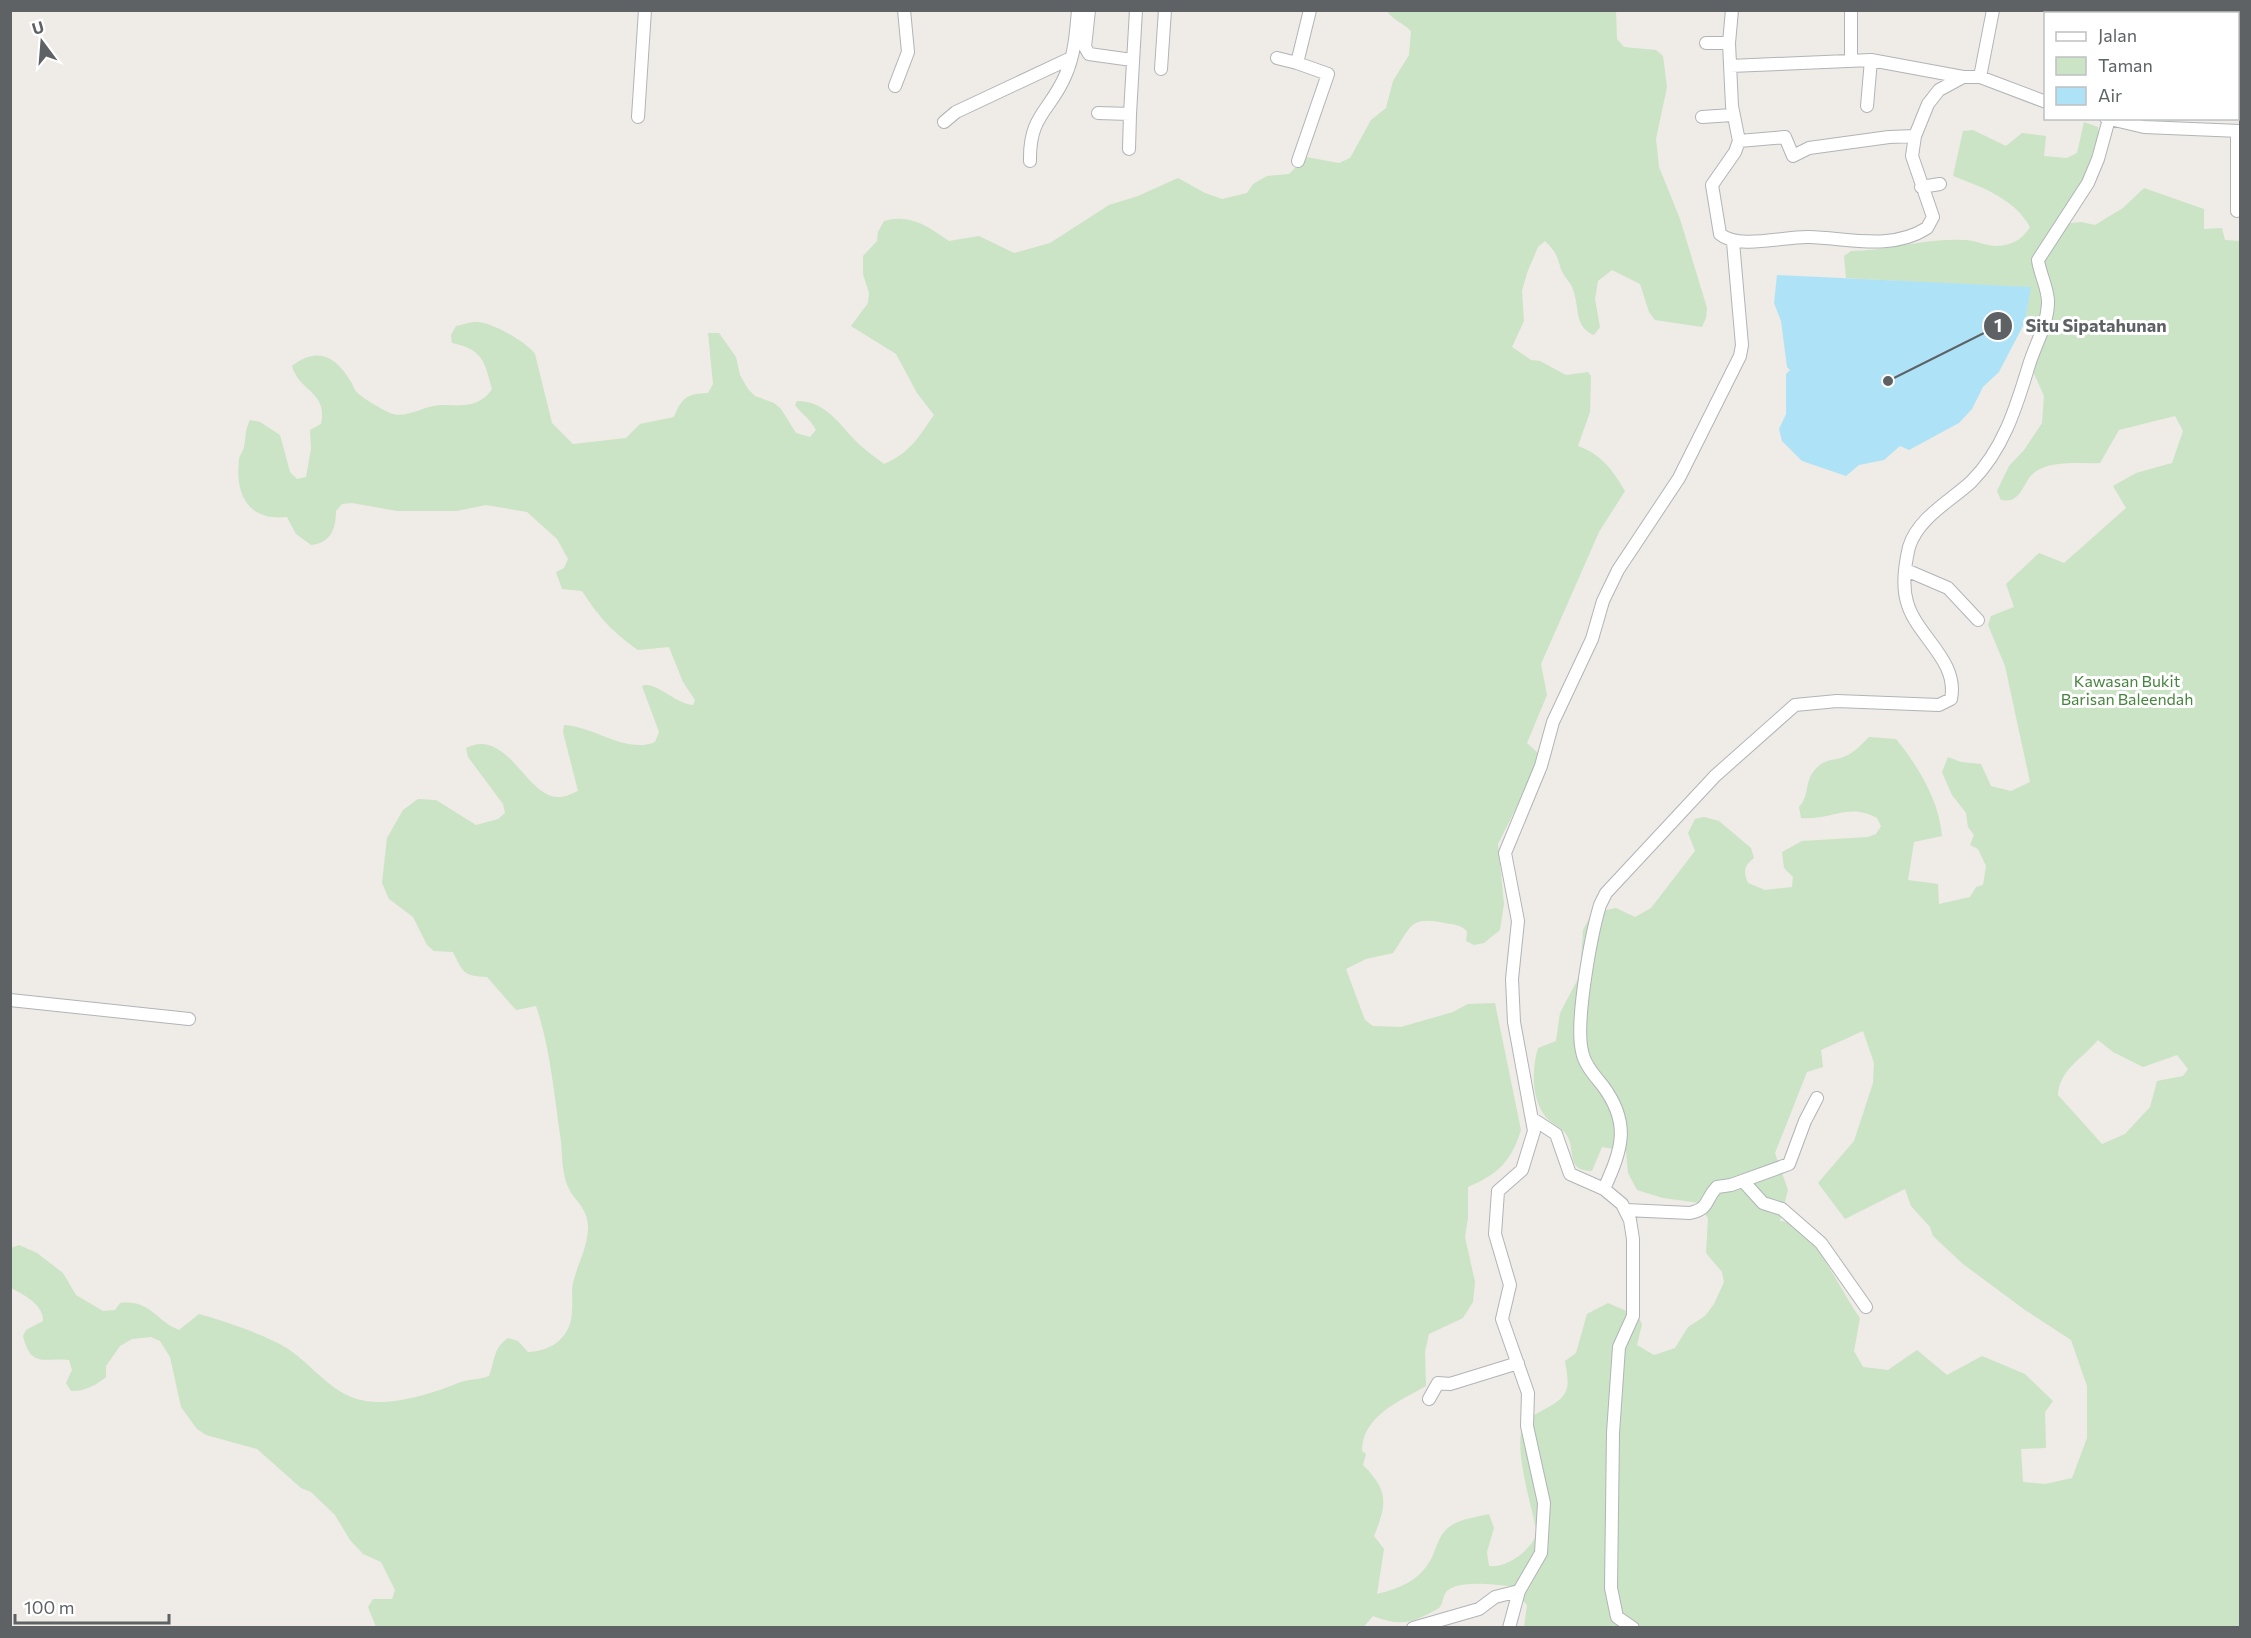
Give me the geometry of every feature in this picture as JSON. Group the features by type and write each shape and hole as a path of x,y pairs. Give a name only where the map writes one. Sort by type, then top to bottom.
{"street":[{"path":"638,117 645,38 645,10"},
{"path":"645,38 652,10"},
{"path":"895,86 908,52 904,10"},
{"path":"1030,161 1029,140 1033,128 1044,107 1053,98 1071,58 1078,10"},
{"path":"1089,10 1085,46 1089,54 1131,60"},
{"path":"1129,149 1131,60 1136,10"},
{"path":"1161,69 1165,10"},
{"path":"1292,65 1310,10"},
{"path":"1732,10 1730,43 1732,115 1739,141 1735,152 1712,186 1720,234 1733,242 1810,237 1858,243 1885,241 1922,231 1931,223 1933,217 1912,156 1915,136 1928,104 1938,90 1963,77"},
{"path":"1851,10 1851,60"},
{"path":"1980,77 1993,10"},
{"path":"2239,55 2241,37"},
{"path":"1706,43 1730,43"},
{"path":"944,122 957,112 1071,58"},
{"path":"1277,58 1292,65 1328,74 1298,161"},
{"path":"1730,66 1871,60 1963,77 1980,77 2044,101"},
{"path":"1868,106 1871,60"},
{"path":"1098,113 1130,114"},
{"path":"1702,117 1732,115"},
{"path":"1604,1189 1620,1142 1621,1119 1614,1102 1584,1059 1580,1027 1597,916 1606,893 1715,776 1795,705 1837,701 1940,705 1951,699 1953,688 1948,672 1907,603 1904,582 1915,531 1972,480 1998,448 2021,397 2045,321 2048,303 2038,260 2088,183 2114,120"},
{"path":"2122,120 2239,131 2237,211"},
{"path":"1739,141 1786,138 1793,156 1809,148 1889,136 1915,136"},
{"path":"1921,187 1940,184"},
{"path":"1509,1628 1519,1591 1541,1553 1544,1503 1527,1426 1528,1393 1502,1319 1510,1285 1496,1239 1495,1202 1501,1186 1514,1179 1522,1170 1533,1137 1533,1119 1523,1081 1514,1022 1512,979 1518,921 1505,853 1540,766 1553,722 1592,639 1603,601 1618,570 1679,478 1740,356 1742,345 1733,242"},
{"path":"1906,570 1948,588 1978,620"},
{"path":"10,1000 189,1019"},
{"path":"1626,1210 1690,1213 1703,1209 1717,1187 1743,1181 1792,1161 1805,1121 1817,1098"},
{"path":"1533,1119 1556,1134 1570,1174 1604,1189 1626,1210 1635,1255 1633,1308 1629,1327 1619,1347 1613,1433 1611,1588 1617,1617 1633,1628"},
{"path":"1743,1181 1763,1203 1782,1209 1821,1243 1866,1307"},
{"path":"1429,1399 1438,1383 1450,1384 1518,1364"},
{"path":"1413,1628 1480,1608 1495,1597 1519,1591"}],"green space":[{"name":"Kawasan Bukit Barisan Baleendah","path":"1387,11 1616,11 1617,39 1624,47 1656,50 1663,56 1667,87 1656,139 1659,167 1680,219 1707,308 1702,327 1655,320 1649,312 1640,284 1612,270 1598,281 1595,299 1600,327 1594,335 1587,331 1580,320 1574,292 1554,251 1545,241 1538,247 1522,291 1524,321 1512,347 1531,360 1540,361 1566,375 1588,372 1591,376 1590,412 1578,446 1594,454 1606,464 1625,491 1599,532 1541,664 1547,695 1527,743 1538,753 1533,774 1498,844 1504,904 1500,930 1484,943 1474,945 1466,941 1467,931 1459,926 1433,921 1418,922 1408,930 1393,953 1366,959 1346,969 1365,1020 1373,1026 1401,1027 1453,1012 1468,1004 1495,1003 1521,1130 1513,1151 1502,1166 1488,1177 1468,1187 1468,1218 1465,1237 1475,1282 1473,1302 1463,1318 1429,1334 1425,1352 1426,1386 1384,1411 1368,1428 1364,1439 1362,1451 1366,1454 1363,1465 1378,1483 1383,1498 1381,1515 1374,1536 1384,1549 1377,1594 1402,1586 1417,1577 1428,1564 1443,1533 1453,1524 1463,1520 1489,1514 1494,1528 1487,1552 1489,1566 1511,1561 1530,1546 1537,1533 1523,1469 1521,1432 1529,1419 1558,1401 1567,1388 1565,1361 1576,1353 1587,1314 1608,1303 1638,1316 1642,1324 1637,1345 1654,1355 1675,1348 1688,1327 1705,1316 1714,1304 1724,1282 1722,1272 1706,1253 1708,1219 1700,1203 1663,1198 1637,1190 1628,1173 1626,1151 1602,1147 1592,1171 1578,1167 1574,1163 1566,1134 1545,1116 1537,1100 1534,1073 1538,1048 1556,1041 1560,1013 1580,975 1583,930 1592,913 1616,908 1635,917 1651,908 1695,851 1688,833 1695,819 1704,817 1719,821 1751,848 1754,858 1745,869 1746,879 1748,883 1765,890 1792,887 1793,877 1784,868 1782,852 1802,841 1868,837 1876,834 1881,826 1877,818 1867,814 1848,812 1801,818 1799,807 1817,767 1849,754 1869,737 1896,739 1912,760 1937,809 1942,836 1914,842 1908,880 1938,884 1939,904 1970,897 1976,887 1983,885 1986,866 1978,849 1970,845 1974,835 1968,827 1966,813 1952,795 1942,772 1948,757 1961,762 1981,764 1991,786 2011,791 2030,782 2005,666 1988,625 1991,616 2014,607 2006,584 2039,553 2064,563 2126,508 2113,486 2136,473 2172,463 2183,431 2175,416 2119,430 2100,463 2058,464 2042,468 2031,476 2014,499 2001,500 1997,491 2009,466 2024,450 2042,423 2044,396 2031,367 2043,347 2048,326 2025,322 2030,288 1846,278 1844,256 1851,251 1935,241 1969,240 2002,246 2016,241 2030,227 2024,217 1997,195 1953,176 1963,131 1973,130 2006,146 2022,133 2046,136 2044,156 2067,158 2077,153 2084,122 2098,127 2099,136 2077,195 2054,225 2081,222 2095,225 2123,208 2144,188 2204,209 2204,229 2222,228 2225,240 2240,241 2240,1627 1524,1627 1527,1605 1510,1586 1467,1584 1459,1585 1446,1592 1439,1608 1422,1617 1407,1622 1392,1622 1373,1616 1363,1628 376,1627 368,1607 373,1599 392,1599 395,1590 381,1562 363,1554 350,1540 335,1515 311,1492 301,1488 257,1449 206,1435 197,1429 181,1407 170,1357 160,1341 151,1337 132,1339 120,1346 106,1366 106,1377 90,1387 76,1391 71,1391 66,1383 72,1370 69,1360 40,1359 30,1353 23,1336 26,1330 43,1321 36,1305 11,1288 11,1248 19,1245 37,1253 63,1273 76,1295 103,1311 115,1310 120,1303 139,1304 179,1330 199,1314 231,1324 285,1347 333,1387 363,1401 405,1399 489,1376 497,1350 508,1338 518,1341 528,1352 537,1351 553,1345 569,1327 572,1286 586,1243 588,1221 586,1214 567,1186 565,1178 549,1056 536,1006 516,1010 487,977 465,972 453,952 434,951 427,945 413,917 389,899 382,883 387,838 403,810 418,799 436,800 476,825 498,819 505,813 503,804 468,757 466,748 481,744 494,747 505,755 537,788 548,795 565,796 578,791 563,732 564,725 588,730 633,745 644,745 655,742 659,732 642,686 653,686 687,704 693,705 695,700 683,682 669,647 638,650 607,624 582,591 562,589 556,572 564,568 568,559 557,539 527,512 486,505 457,511 397,511 352,503 342,504 336,511 331,534 323,542 311,545 296,534 287,517 263,515 254,510 242,495 238,474 239,459 250,420 260,422 280,435 290,472 297,479 306,477 311,449 310,430 321,424 322,413 317,398 300,381 292,366 310,356 318,355 332,360 345,373 355,390 381,408 396,415 436,405 470,404 482,399 492,389 481,358 470,349 452,343 451,335 456,326 473,322 490,325 508,333 535,354 552,423 573,444 626,438 640,424 674,417 686,398 695,394 708,393 713,384 708,333 719,333 736,357 740,375 748,389 755,396 774,403 781,409 796,433 810,437 816,430 795,405 797,401 808,402 826,410 861,446 884,464 907,450 934,415 917,393 896,354 851,326 868,303 869,293 863,274 863,256 877,241 878,232 884,221 911,220 926,226 949,241 979,236 1014,253 1050,243 1109,205 1138,196 1178,178 1205,193 1222,199 1247,193 1253,184 1267,176 1289,174 1306,157 1339,163 1350,158 1371,120 1386,108 1393,81 1409,55 1411,31","holes":["1863,1031 1874,1063 1873,1083 1854,1141 1818,1183 1845,1219 1905,1189 1911,1206 1930,1227 1933,1236 1963,1264 2025,1310 2071,1340 2087,1386 2087,1438 2072,1478 2045,1484 2023,1482 2021,1449 2046,1448 2045,1412 2053,1401 2025,1374 1982,1356 1947,1375 1917,1350 1888,1370 1863,1367 1854,1351 1860,1318 1812,1242 1794,1224 1780,1221 1788,1190 1775,1153 1807,1072 1823,1067 1821,1050","2098,1040 2113,1052 2143,1067 2177,1055 2188,1069 2183,1076 2157,1081 2150,1107 2125,1134 2102,1144 2058,1095 2059,1086 2067,1071"]}],"water":[{"path":"1777,275 2031,287 2025,322 1999,372 1983,387 1972,409 1959,423 1909,450 1900,446 1884,460 1859,465 1846,476 1802,461 1782,441 1779,429 1786,414 1786,374 1790,370 1787,367 1781,321 1774,303"}],"place":[{"name":"Situ Sipatahunan","path":"1888,381"}]}
